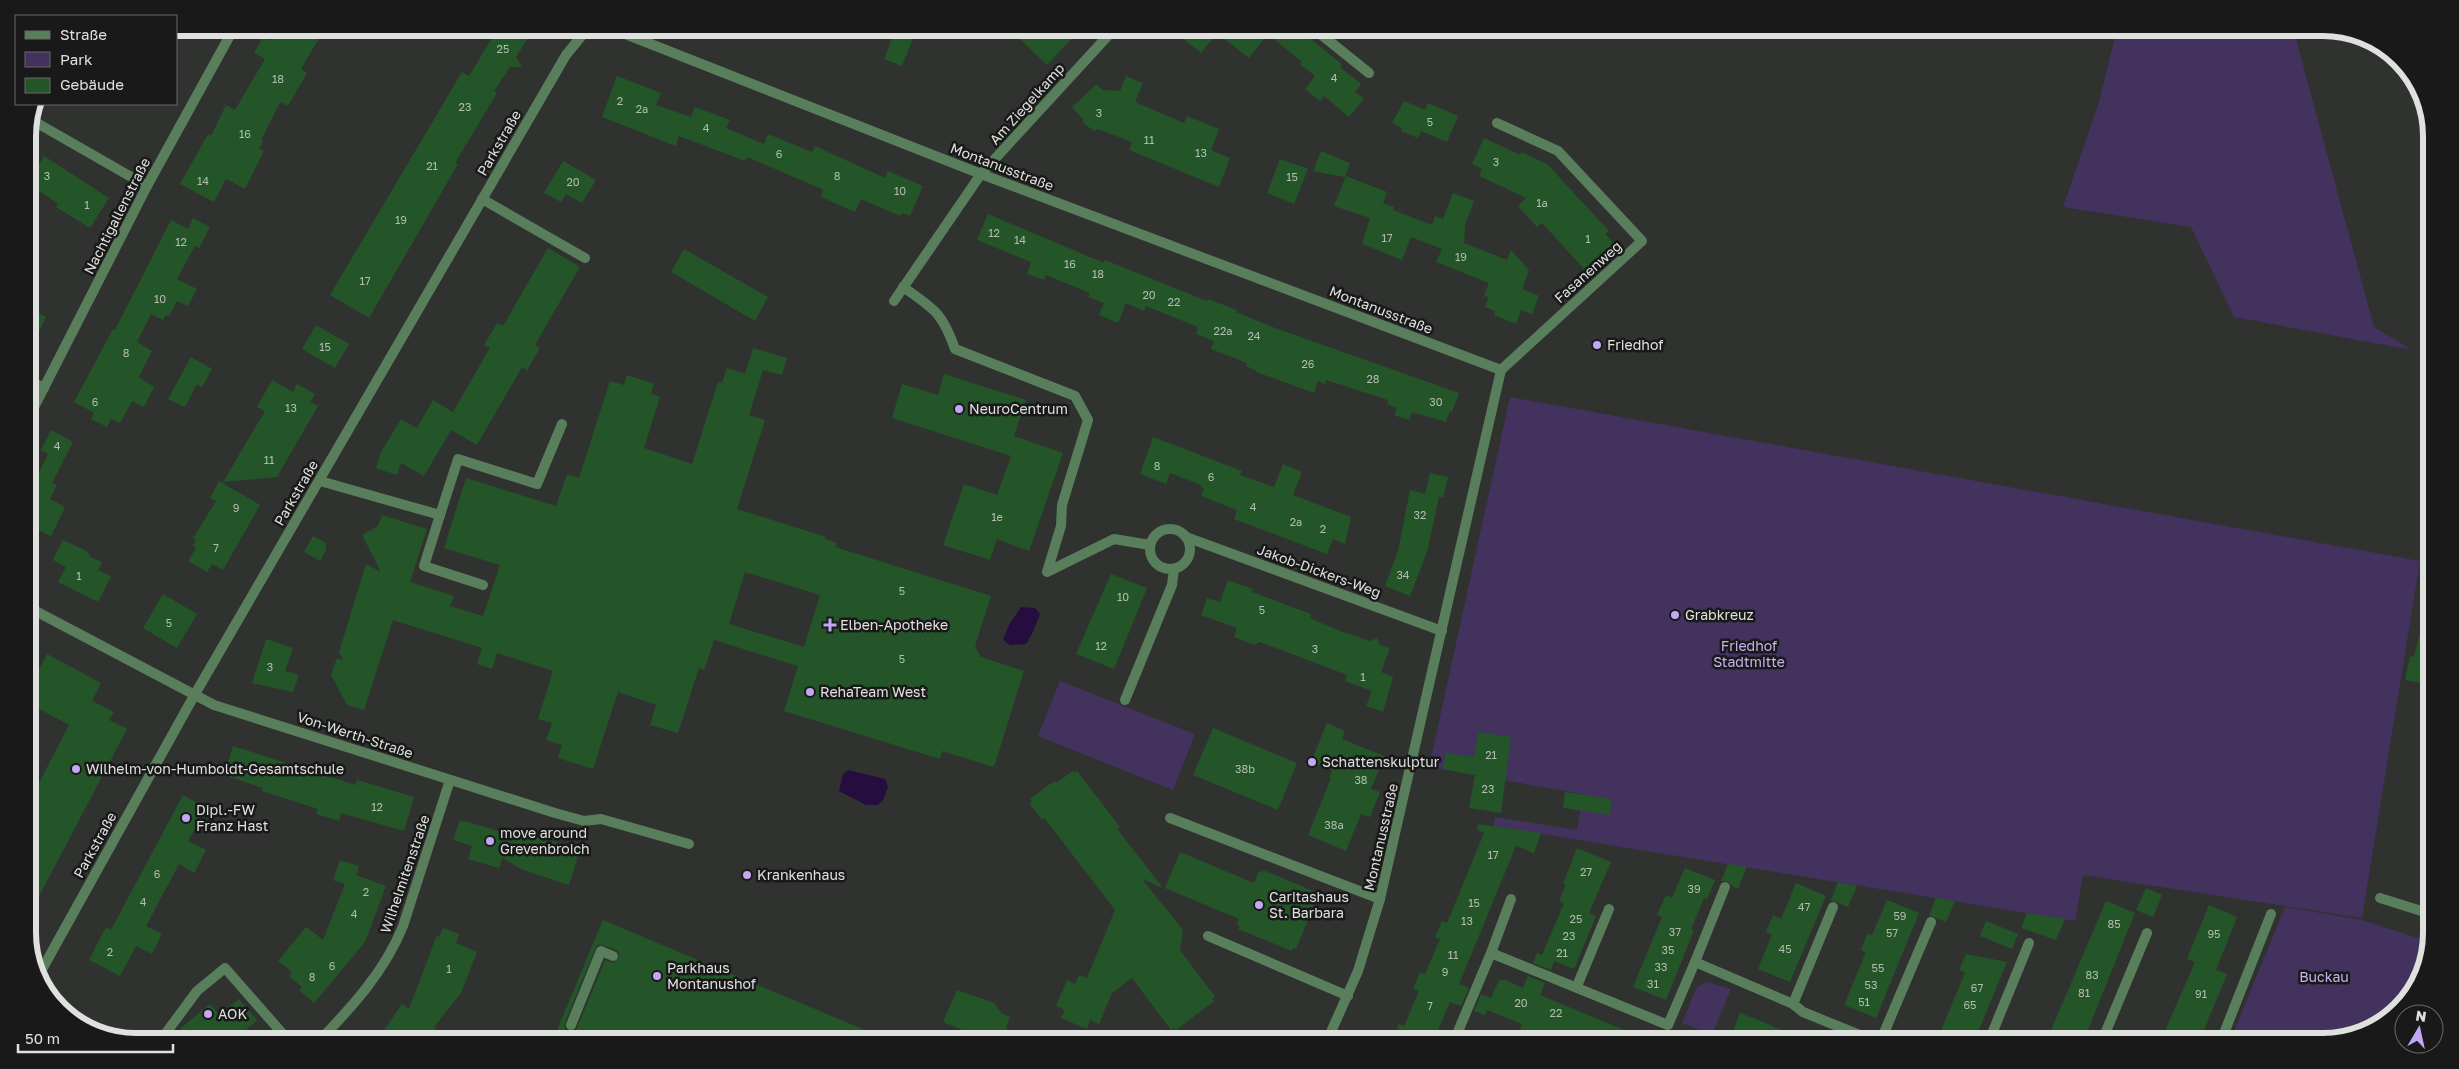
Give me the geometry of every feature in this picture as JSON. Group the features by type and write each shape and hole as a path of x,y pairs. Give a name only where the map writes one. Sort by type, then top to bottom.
{"street":[{"name":"Nachtigallenstraße","path":"36,404 147,186 230,36"},
{"name":"Parkstraße","path":"43,968 195,694 566,55 582,36"},
{"name":"Montanusstraße","path":"629,36 981,174 1501,370 1380,899 1367,947 1331,1033"},
{"name":"Am Ziegelkamp","path":"894,301 981,174 1109,36"},
{"path":"1323,36 1369,73"},
{"path":"37,123 147,186"},
{"name":"Fasanenweg","path":"1497,123 1558,151 1642,241 1501,370"},
{"path":"482,199 585,258"},
{"path":"903,287 938,313 948,330 955,349 1074,396 1088,420 1062,506 1061,526 1047,572 1114,539 1150,545 1150,556 1156,564 1164,568 1174,569 1184,564 1189,554 1186,537"},
{"path":"36,384 44,388"},
{"path":"483,585 424,566 458,459 537,484 562,424"},
{"path":"320,481 440,515"},
{"name":"Jakob-Dickers-Weg","path":"1150,545 1157,532 1167,528 1179,531 1186,537 1442,631"},
{"path":"1125,700 1172,585 1174,569"},
{"name":"Von-Werth-Straße","path":"36,611 214,705 584,821 601,819 690,844"},
{"name":"Wilhelmitenstraße","path":"327,1033 371,983 394,946 403,926 450,780"},
{"path":"1170,818 1380,899"},
{"path":"1491,952 1668,1025 1725,887"},
{"path":"2380,898 2423,911"},
{"path":"1458,1033 1511,899"},
{"path":"1793,1004 1832,907"},
{"path":"1577,986 1610,909"},
{"path":"2225,1033 2271,914"},
{"path":"1885,1033 1931,922"},
{"path":"2106,1033 2147,933"},
{"path":"1208,936 1348,996"},
{"path":"1993,1033 2030,944"},
{"path":"571,1025 601,951 613,956"},
{"path":"1694,962 1793,1004 1803,1012 1855,1033"},
{"path":"166,1033 196,991 225,968 281,1033"}],"green space":[{"path":"2115,36 2295,36 2374,327 2412,350 2234,317 2191,227 2063,207 2099,102"},
{"name":"Friedhof Stadtmitte","path":"1510,397 2420,561 2362,918 2083,875 2075,921 1493,826 1495,817 1577,830 1583,794 1429,767"},
{"path":"1060,681 1195,734 1173,790 1038,736"},
{"name":"Buckau","path":"2285,907 2362,920 2422,940 2421,953 2415,971 2406,988 2389,1008 2378,1016 2355,1027 2343,1031 2323,1033 2233,1033"},
{"path":"1707,982 1731,989 1713,1033 1707,1033 1682,1023 1697,987"}],"shaded area":[{"path":"1021,607 1035,608 1040,614 1026,644 1010,645 1003,640 1009,625"},
{"path":"848,770 885,779 888,787 883,800 878,805 866,805 839,791 843,774"}],"building":[{"path":"273,36 320,36 301,69 307,73 288,106 280,102 261,140 263,141 259,149 264,151 245,189 226,179 214,202 180,184 208,134 211,136 226,105 235,110 265,59 254,53 263,37 270,41"},
{"path":"493,36 529,36 516,57 522,67 510,67 494,91 497,93 455,163 458,164 369,318 330,295 462,72 469,76"},
{"path":"893,36 914,36 902,66 884,59"},
{"path":"1016,36 1074,36 1047,65"},
{"path":"1179,36 1215,36 1201,53"},
{"path":"1221,36 1266,36 1249,58"},
{"path":"1270,36 1307,36 1342,64 1340,67 1361,84 1355,92 1364,99 1349,117 1324,96 1320,101 1305,89 1315,76 1300,64 1302,62"},
{"path":"617,76 661,93 656,105 691,117 695,107 730,120 726,128 764,144 768,134 812,152 815,146 885,178 888,171 923,186 910,216 902,213 900,216 861,199 855,212 821,197 822,189 747,157 745,161 679,136 676,146 602,117"},
{"path":"1126,76 1143,83 1135,102 1184,123 1187,116 1219,129 1211,150 1230,158 1219,187 1129,150 1132,142 1098,129 1094,131 1083,123 1083,119 1072,107 1097,84 1102,90 1120,91"},
{"path":"1404,101 1425,110 1428,103 1458,116 1447,142 1421,131 1418,138 1401,131 1402,128 1392,123"},
{"path":"1484,138 1520,155 1521,152 1547,164 1609,231 1605,234 1615,245 1586,271 1542,223 1537,227 1518,206 1526,198 1479,176 1482,169 1472,164"},
{"path":"1321,151 1350,163 1345,177 1313,171"},
{"path":"44,156 109,198 90,228 56,207 58,204 36,189 36,170"},
{"path":"1280,159 1308,169 1294,204 1267,193"},
{"path":"563,161 596,180 582,203 566,194 561,202 544,193"},
{"path":"1346,176 1387,192 1383,203 1394,207 1393,210 1432,225 1435,216 1443,219 1453,193 1474,201 1465,225 1464,243 1507,260 1511,250 1529,270 1522,289 1539,296 1532,314 1521,310 1516,324 1494,315 1495,311 1485,307 1489,297 1484,296 1489,283 1436,262 1442,249 1411,237 1402,260 1362,244 1370,218 1334,206"},
{"path":"988,214 1104,263 1105,260 1207,301 1208,299 1237,310 1236,312 1275,328 1459,393 1452,412 1450,411 1446,422 1412,412 1409,420 1394,415 1397,408 1387,404 1388,400 1326,380 1325,384 1318,381 1314,393 1256,372 1246,366 1247,363 1211,349 1214,341 1196,334 1198,327 1146,306 1144,311 1126,303 1118,323 1099,315 1104,303 1088,297 1090,293 1046,275 1044,280 1027,274 1031,262 977,240"},
{"path":"193,218 210,227 199,248 195,246 177,279 197,289 188,306 177,301 169,316 166,315 163,320 151,314 137,342 152,351 139,377 154,387 144,407 132,401 120,423 111,419 107,427 91,419 94,413 74,402 113,329 115,330 171,220 188,229"},
{"path":"548,248 580,267 535,345 540,348 527,370 522,367 477,445 451,430 424,476 401,463 397,475 376,468 381,452 401,419 417,428 433,400 453,412 490,348 484,345 497,323 503,326"},
{"path":"684,249 768,297 755,321 671,272"},
{"path":"36,311 46,317 36,337"},
{"path":"316,325 349,344 335,368 302,349"},
{"path":"753,348 787,358 782,375 763,370 749,415 765,420 737,509 826,537 825,539 837,543 835,547 991,596 975,646 981,657 1024,671 994,767 942,751 940,759 784,711 798,666 714,640 704,670 699,668 678,733 650,725 656,705 618,692 593,769 558,758 562,745 546,740 552,723 538,719 553,671 497,653 492,669 477,664 482,648 393,620 364,710 347,705 331,675 337,658 343,660 339,652 366,564 381,572 362,535 378,526 382,515 427,529 410,582 454,596 450,606 483,616 500,565 444,548 466,478 556,506 567,474 579,478 610,381 624,385 627,375 654,384 651,394 660,397 644,448 692,464 718,382 722,383 727,368 745,374","holes":["745,572 820,595 804,647 729,624"]},
{"path":"191,357 212,369 202,387 197,384 185,407 168,399"},
{"path":"944,374 1026,400 1014,436 1063,453 1029,551 997,539 990,560 943,545 964,484 997,495 1011,456 892,418 902,384 938,395"},
{"path":"272,380 293,392 297,384 315,394 310,402 318,406 277,477 223,482 265,411 257,407"},
{"path":"51,430 73,442 52,483 57,485 50,499 65,507 51,536 36,529 36,479 48,454 41,450"},
{"path":"1153,437 1242,471 1240,475 1274,487 1283,464 1302,472 1293,495 1351,517 1345,544 1333,539 1327,554 1234,519 1237,510 1201,496 1204,488 1201,485 1170,473 1166,484 1140,474"},
{"path":"1430,473 1448,477 1443,498 1439,497 1427,552 1410,596 1385,586 1398,551 1410,490 1425,494"},
{"path":"219,481 260,505 223,570 212,564 207,572 188,561 196,548 193,546 196,540 193,538 216,501 210,498"},
{"path":"313,536 326,543 326,550 320,561 304,552"},
{"path":"63,540 87,551 91,557 102,562 98,570 111,576 98,602 58,582 66,567 53,560"},
{"path":"1111,574 1147,588 1114,669 1076,654"},
{"path":"1228,580 1253,589 1252,592 1311,614 1310,618 1340,631 1370,641 1377,638 1380,645 1390,648 1381,672 1393,677 1383,712 1366,706 1372,691 1345,681 1347,675 1260,642 1255,645 1234,637 1237,628 1201,615 1207,598 1220,602"},
{"path":"163,594 197,614 177,648 143,628"},
{"path":"2423,619 2423,683 2405,680 2410,656 2414,657"},
{"path":"266,639 293,648 285,671 299,675 293,692 252,683"},
{"name":"Wilhelm-von-Humboldt-Gesamtschule","path":"47,654 101,683 92,701 114,712 109,720 127,729 36,902 36,789 69,725 36,707 36,676"},
{"path":"1327,723 1345,731 1342,739 1384,756 1371,789 1380,792 1370,817 1361,814 1346,851 1308,835 1331,778 1329,777 1332,770 1311,762"},
{"path":"1213,728 1297,763 1278,810 1193,775"},
{"path":"1478,732 1511,737 1501,813 1469,808 1475,775 1443,769 1446,753 1474,757"},
{"path":"233,746 356,785 357,780 414,797 404,831 341,813 339,821 316,814 318,809 262,791 263,788 224,775"},
{"name":"Caritashaus St. Barbara","path":"1073,771 1075,773 1077,771 1120,827 1117,829 1163,888 1142,879 1183,930 1180,950 1215,997 1212,998 1214,1001 1175,1031 1174,1028 1171,1030 1132,978 1112,993 1099,1024 1090,1020 1087,1029 1061,1018 1065,1010 1056,1006 1067,980 1075,984 1079,975 1087,978 1115,910 1044,818 1042,820 1030,804 1032,802 1030,799 1054,781 1056,783"},
{"path":"1565,792 1612,799 1610,815 1563,808"},
{"path":"183,795 206,808 188,841 206,850 194,873 179,864 146,926 162,934 152,954 136,946 120,976 89,960 106,927 111,930"},
{"path":"460,820 531,840 533,835 580,850 569,885 523,870 502,858 499,868 468,859 472,846 453,840"},
{"path":"1478,824 1541,833 1534,853 1516,846 1459,984 1469,988 1461,1006 1450,1002 1437,1033 1396,1033 1399,1024 1404,1026 1419,991 1413,989 1420,972 1425,974 1440,939 1435,937 1442,921 1447,923 1484,833 1477,830"},
{"path":"1577,848 1611,862 1589,913 1596,916 1574,969 1554,961 1551,970 1533,963 1537,953 1542,955 1564,903 1559,901 1566,885 1563,884"},
{"path":"1180,852 1254,883 1259,871 1262,873 1263,870 1316,892 1315,895 1318,896 1296,949 1293,948 1292,951 1238,929 1240,926 1237,925 1239,919 1165,888"},
{"path":"340,860 359,866 356,875 386,886 365,942 314,1003 299,990 302,987 289,976 292,972 278,961 306,927 323,940 345,884 333,880"},
{"path":"1728,864 1747,867 1738,889 1728,881 1721,881"},
{"path":"1685,868 1715,880 1707,899 1704,898 1691,929 1694,930 1666,1000 1633,987 1662,917 1657,915 1666,895 1672,898"},
{"path":"1838,882 1857,886 1848,907 1831,900"},
{"path":"1796,883 1826,896 1790,982 1758,969 1772,934 1766,932 1773,915 1781,919"},
{"path":"2146,888 2162,895 2153,917 2136,910"},
{"path":"1936,898 1955,901 1946,922 1929,915"},
{"path":"1887,900 1919,913 1876,1018 1844,1005 1866,952 1861,950 1867,934 1872,935"},
{"path":"2106,901 2135,913 2087,1033 2050,1033"},
{"path":"2209,905 2237,917 2216,970 2227,974 2203,1033 2164,1033 2195,962 2187,959"},
{"path":"2027,913 2065,919 2056,940 2021,928"},
{"name":"Parkhaus Montanushof","path":"603,920 872,1033 556,1033","holes":["597,945 603,945 619,952 619,958 613,963 605,960 577,1028 575,1031 569,1032 565,1029 565,1022"]},
{"path":"1986,921 2018,934 2012,949 1980,936"},
{"path":"443,928 459,934 456,943 477,952 461,993 434,1027 436,1028 433,1033 382,1033 402,1004 409,1009 437,935 439,937"},
{"path":"1966,954 2007,962 1978,1033 1940,1033 1965,973 1959,970"},
{"path":"1528,976 1545,983 1540,995 1631,1033 1528,1033 1520,1030 1522,1024 1487,1010 1485,1015 1474,1011 1481,994 1491,998 1499,980 1505,980 1523,988"},
{"path":"957,990 994,1003 1001,1013 1010,1017 1006,1027 1010,1033 968,1033 943,1022"},
{"path":"239,999 257,1020 243,1033 183,1033 180,1029 210,1004 220,1015"},
{"path":"1740,1013 1788,1033 1732,1033"}],"place":[{"name":"Friedhof","path":"1597,345"},
{"name":"NeuroCentrum","path":"959,409"},
{"name":"Grabkreuz","path":"1675,615"},
{"name":"Elben-Apotheke","path":"830,625"},
{"name":"RehaTeam West","path":"810,692"},
{"name":"Schattenskulptur","path":"1312,762"},
{"name":"Wilhelm-von-Humboldt-Gesamtschule","path":"76,769"},
{"name":"Dipl.-FW Franz Hast","path":"186,818"},
{"name":"move around Grevenbroich","path":"490,841"},
{"name":"Krankenhaus","path":"747,875"},
{"name":"Caritashaus St. Barbara","path":"1259,905"},
{"name":"Parkhaus Montanushof","path":"657,976"},
{"name":"AOK","path":"208,1014"}]}
